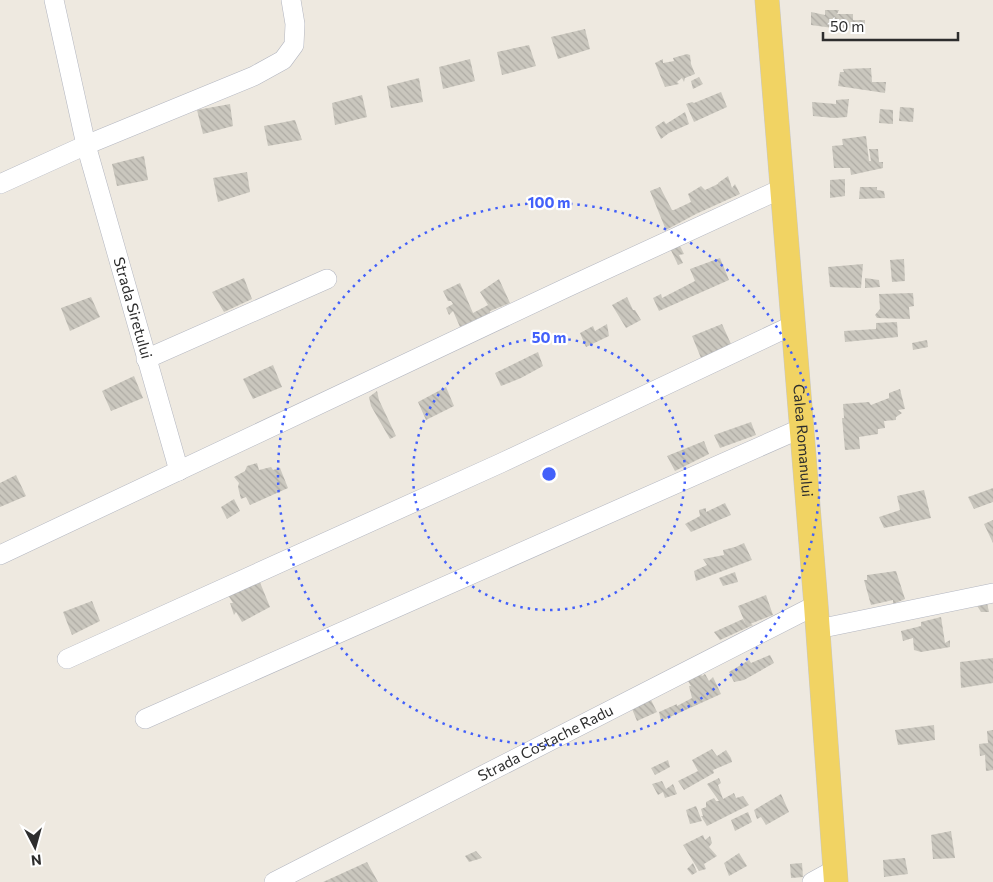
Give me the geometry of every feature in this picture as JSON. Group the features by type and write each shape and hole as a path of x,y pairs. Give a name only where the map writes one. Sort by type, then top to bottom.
{"main road":[{"name":"Calea Romanului","path":"767,0 818,629 835,876"}],"street":[{"name":"Strada Siretului","path":"54,0 86,145 179,471"},
{"path":"0,184 86,145 254,76 283,60 294,45 295,24 291,0"},
{"path":"0,555 568,287 783,188"},
{"path":"146,359 327,279"},
{"path":"67,659 501,462 794,325"},
{"path":"145,719 802,428"},
{"path":"818,629 993,592"},
{"name":"Strada Costache Radu","path":"274,882 816,605"},
{"path":"812,882 835,876"}],"building":[{"path":"825,10 839,10 837,14 853,14 853,20 865,20 865,29 840,29 811,25 811,12 825,15"},
{"path":"585,29 590,49 558,59 551,37"},
{"path":"529,45 536,66 502,75 497,52"},
{"path":"687,54 690,55 695,74 685,78 684,82 682,78 677,82 679,84 665,87 655,63 663,59 663,63 674,61 673,58"},
{"path":"470,59 475,81 443,89 439,67"},
{"path":"871,68 872,82 886,82 885,93 838,86 840,72 844,72 843,69"},
{"path":"699,77 703,84 693,89 691,81"},
{"path":"419,78 423,102 391,108 387,86"},
{"path":"721,92 727,107 694,122 686,104 694,103"},
{"path":"362,95 367,117 335,125 332,103"},
{"path":"849,99 847,117 813,116 812,102 836,104 836,100"},
{"path":"230,104 233,126 203,134 197,110"},
{"path":"900,107 914,108 913,122 899,121"},
{"path":"880,109 893,110 893,124 879,123"},
{"path":"685,112 689,124 669,133 661,139 655,127 664,121 666,124"},
{"path":"295,120 302,140 268,146 264,126"},
{"path":"866,136 869,161 871,161 869,149 878,149 879,162 883,162 883,168 851,175 850,168 834,168 832,146 843,145 842,139"},
{"path":"144,156 148,180 117,186 112,164"},
{"path":"247,172 250,192 218,202 213,178"},
{"path":"728,176 732,188 735,184 740,194 666,230 650,191 660,187 672,210 674,210 691,202 688,194 701,186 705,190 718,184"},
{"path":"845,179 845,196 830,198 830,180"},
{"path":"860,187 877,187 877,190 884,191 885,198 859,199"},
{"path":"676,238 684,254 679,255 683,263 678,265 668,244"},
{"path":"720,258 729,280 659,311 653,298 661,294 662,298 695,281 690,269"},
{"path":"904,259 905,281 892,282 890,260"},
{"path":"863,264 861,288 830,287 828,267"},
{"path":"244,278 252,299 224,312 212,292"},
{"path":"865,278 879,280 880,287 865,288"},
{"path":"499,279 510,303 460,327 453,311 449,315 446,308 453,304 451,301 448,301 443,291 460,283 473,313 488,305 480,292"},
{"path":"913,293 914,306 909,307 910,319 877,318 875,315 880,309 879,294"},
{"path":"91,297 100,317 70,331 61,308"},
{"path":"627,297 633,310 635,310 641,320 626,328 612,305"},
{"path":"897,322 898,337 845,342 844,331 876,329 876,323"},
{"path":"607,324 609,336 586,347 580,333 593,326 595,331"},
{"path":"722,324 731,344 701,358 692,336"},
{"path":"927,340 928,347 913,350 912,343"},
{"path":"538,352 543,366 501,386 495,373"},
{"path":"273,365 282,387 253,399 243,379"},
{"path":"134,376 143,398 111,411 102,391"},
{"path":"446,387 454,406 426,420 418,402"},
{"path":"900,389 905,409 898,410 902,413 896,417 896,420 884,421 885,428 878,429 878,434 859,437 860,449 845,450 842,418 844,418 843,404 869,402 871,405 889,398 889,393"},
{"path":"377,391 379,400 396,436 390,439 371,406 369,397"},
{"path":"751,422 756,435 720,448 714,435"},
{"path":"704,441 709,454 675,471 667,456"},
{"path":"257,463 259,470 271,467 273,470 280,468 288,488 250,505 246,497 241,499 239,483 234,477 245,471 247,466"},
{"path":"16,475 26,496 0,507 0,483"},
{"path":"993,488 993,502 974,509 968,497"},
{"path":"924,490 931,518 884,528 879,517 900,510 897,496"},
{"path":"234,499 240,511 227,519 221,507"},
{"path":"725,503 731,515 691,532 685,524 700,516 699,510 706,508 706,512"},
{"path":"993,520 993,543 984,524"},
{"path":"744,543 752,560 696,581 694,571 707,565 703,559 724,555 723,550"},
{"path":"896,571 905,599 893,604 893,600 871,605 864,580 867,580 867,575"},
{"path":"735,572 738,582 723,586 719,578"},
{"path":"259,580 270,607 242,622 236,612 234,615 230,603 233,603 228,595"},
{"path":"766,595 773,615 750,624 753,625 720,640 714,632 743,619 746,625 738,606"},
{"path":"92,601 100,621 72,635 63,612"},
{"path":"987,603 989,612 981,612 976,604"},
{"path":"941,617 945,643 950,640 950,647 921,652 914,650 913,638 903,641 901,631 921,626 921,622"},
{"path":"770,655 774,663 744,680 734,682 729,672 749,660 751,663"},
{"path":"993,658 993,683 961,688 960,662"},
{"path":"697,670 702,676 705,674 709,681 713,677 721,694 661,721 659,712 677,704 677,706 692,698 689,686 691,686 685,676"},
{"path":"649,696 657,712 637,721 630,704"},
{"path":"934,725 935,740 898,745 895,730"},
{"path":"993,730 993,770 986,771 985,755 980,756 979,744 988,743 987,731"},
{"path":"712,749 717,756 726,750 732,762 713,770 714,773 684,790 678,781 698,771 692,760"},
{"path":"668,760 670,767 655,775 651,768"},
{"path":"719,778 721,783 718,785 723,799 734,793 736,798 743,796 749,805 707,826 701,816 703,816 701,809 706,807 706,802 714,798 716,801 719,801 707,784"},
{"path":"662,781 666,789 673,784 677,794 665,798 663,792 658,795 652,784"},
{"path":"781,794 789,812 766,825 761,817 757,819 754,810"},
{"path":"696,806 702,821 690,824 686,810"},
{"path":"748,812 752,822 735,831 731,820"},
{"path":"951,831 955,858 933,859 931,835"},
{"path":"703,835 705,840 710,836 712,843 709,847 717,856 704,864 706,869 699,871 683,845"},
{"path":"476,851 482,858 469,862 465,856"},
{"path":"739,853 747,866 729,876 724,863"},
{"path":"905,858 908,874 884,877 883,860"},
{"path":"367,862 378,882 323,882"},
{"path":"693,863 697,872 692,875 687,869"},
{"path":"802,863 803,877 791,878 790,864"}]}
